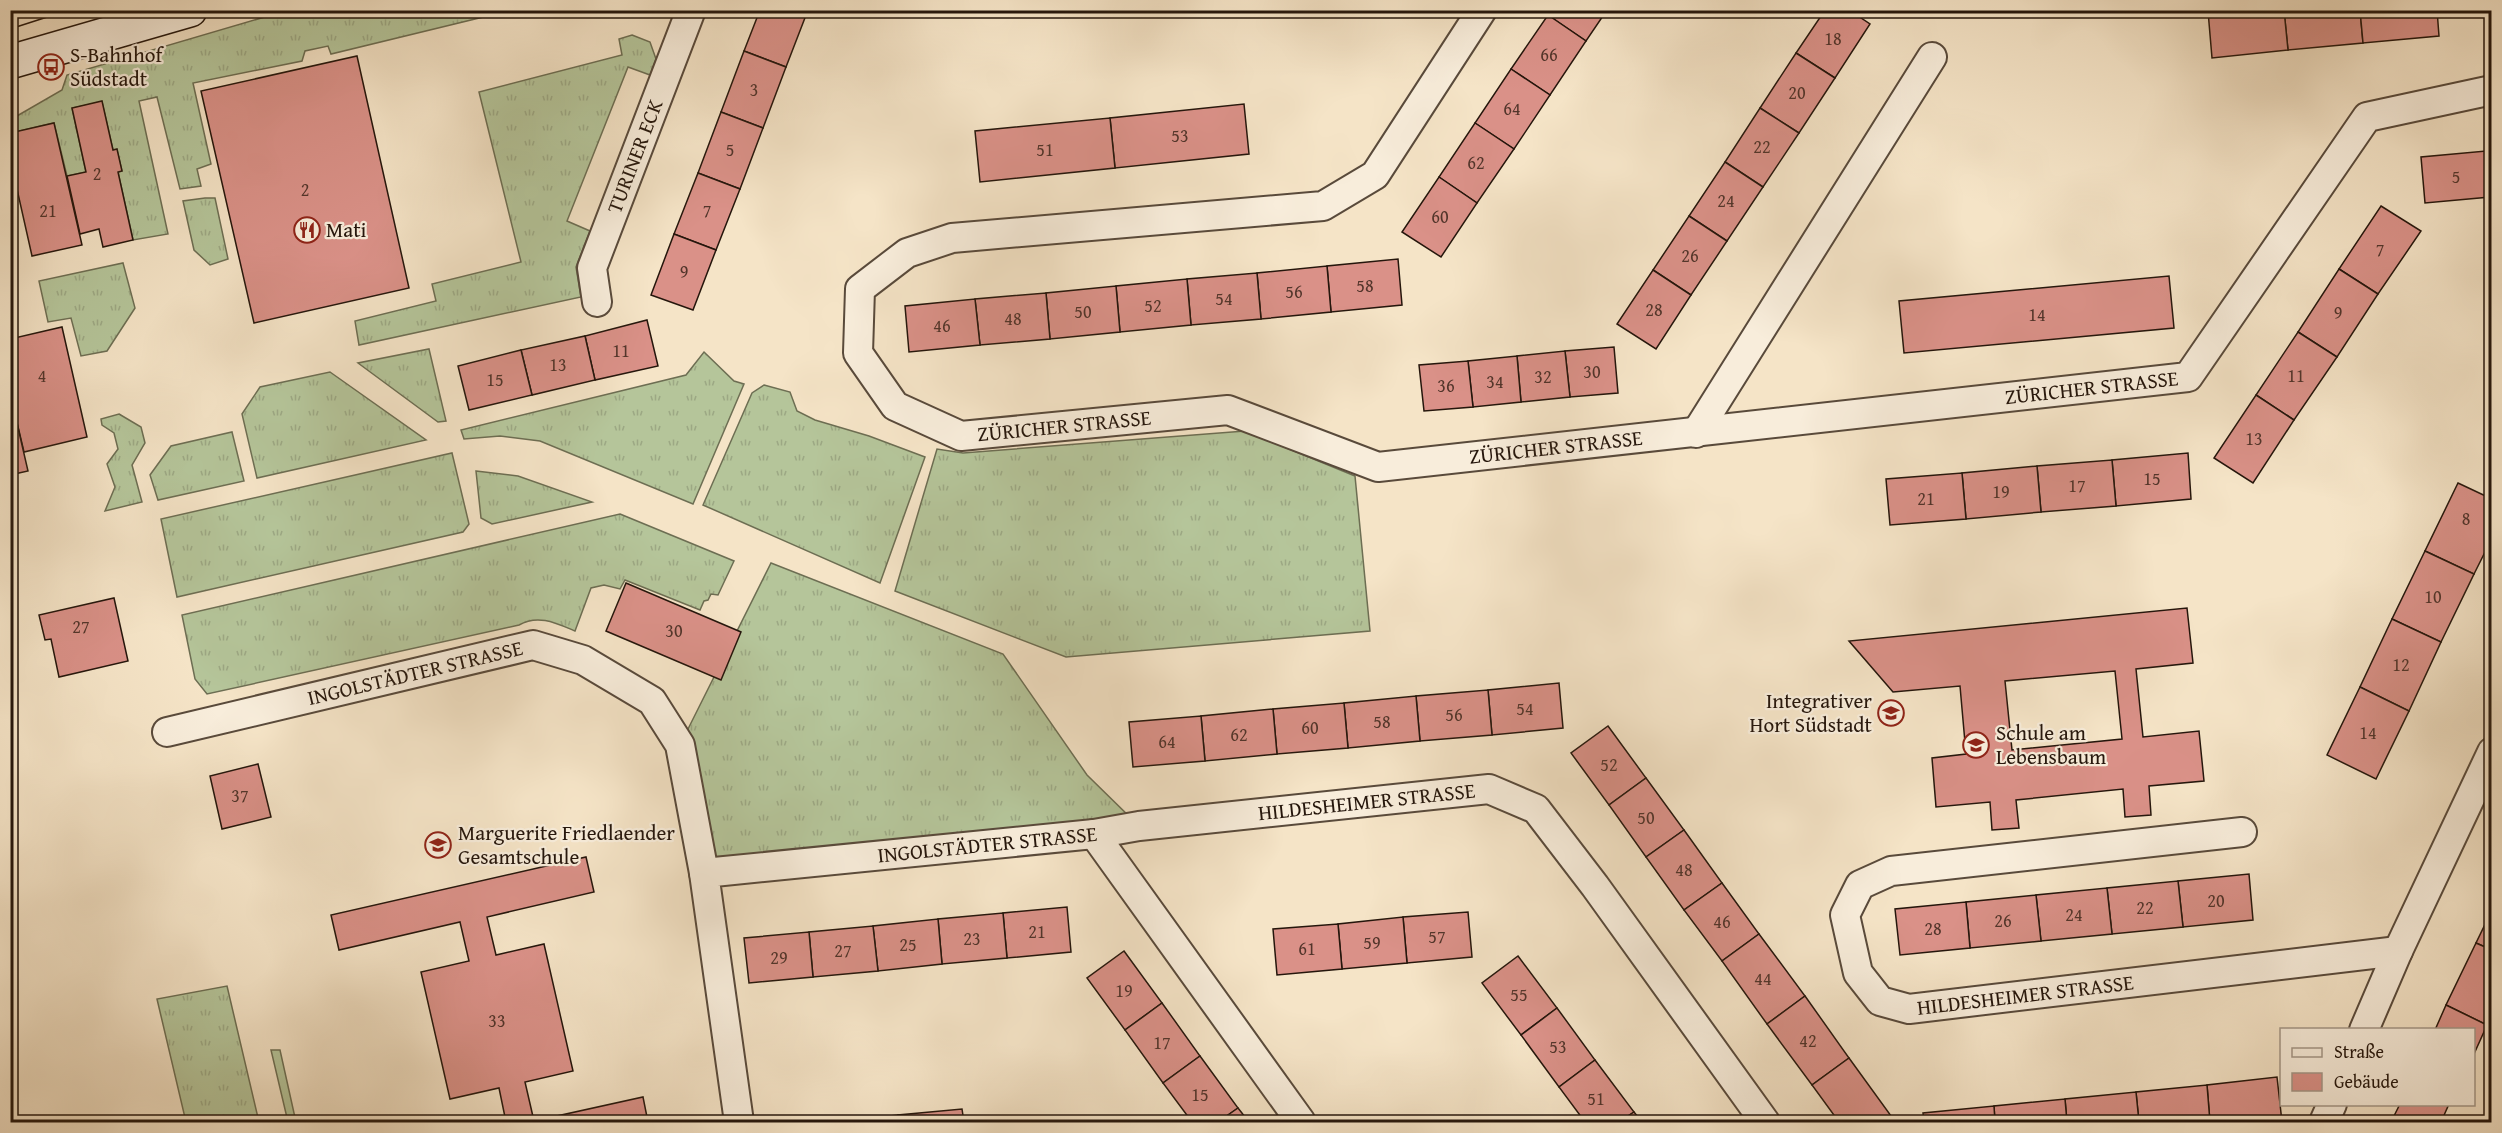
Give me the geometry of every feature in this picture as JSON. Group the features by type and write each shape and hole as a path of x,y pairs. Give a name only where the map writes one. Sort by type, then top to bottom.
{"street":[{"path":"10,62 190,10"},
{"name":"TURINER ECK","path":"597,302 592,268 691,10"},
{"name":"ZÜRICHER STRASSE","path":"1482,10 1375,174 1323,206 952,238 907,253 860,289 858,353 895,406 961,436 1228,410 1378,467 2188,377 2367,117 2492,90"},
{"path":"1696,433 1932,57"},
{"name":"INGOLSTÄDTER STRASSE","path":"167,732 533,645 583,660 652,701 680,745 704,873 739,1122"},
{"path":"2364,1028 2398,951 2492,752"},
{"name":"HILDESHEIMER STRASSE","path":"1094,834 1139,826 1489,789 1536,810 1595,886 1765,1122"},
{"name":"HILDESHEIMER STRASSE","path":"2242,832 1891,871 1860,885 1845,915 1858,972 1880,1001 1909,1009 2398,951"},
{"name":"INGOLSTÄDTER STRASSE","path":"704,873 1094,834 1301,1122"},
{"path":"2324,1122 2331,1106"}],"green space":[{"path":"285,11 508,11 331,54 328,46 305,51 302,61 193,83 211,164 197,169 201,186 180,189 157,97 139,101 168,234 133,240 118,172 122,171 117,150 113,150 102,102 72,108 86,172 67,176 54,123 11,133 10,120 62,90 67,75"},
{"path":"632,35 650,42 656,59 650,75 628,67 567,221 590,231 576,267 581,297 359,345 355,321 436,301 432,284 521,262 479,92 622,55 619,39"},
{"path":"215,198 228,259 210,265 194,250 183,201"},
{"path":"123,263 135,308 107,351 81,356 71,318 48,322 39,281"},
{"path":"429,349 446,421 438,422 358,363"},
{"path":"704,352 734,381 744,384 693,504 540,441 500,436 464,439 461,430 686,375"},
{"path":"330,372 426,440 257,478 242,414 260,387"},
{"path":"764,385 790,392 797,411 815,420 869,436 925,457 880,583 703,505 752,393"},
{"path":"119,414 141,427 145,443 132,465 142,502 105,511 115,487 107,464 118,449 114,433 102,425 101,419"},
{"path":"1245,431 1355,476 1370,631 1066,657 895,591 937,449 963,453"},
{"path":"232,432 244,481 158,500 150,475 171,446"},
{"path":"452,453 469,524 463,532 177,597 161,519"},
{"path":"476,471 518,476 592,502 492,524 481,518"},
{"path":"620,514 734,561 718,595 711,594 708,600 704,601 700,610 625,580 620,589 604,585 591,588 575,631 547,621 533,620 207,694 195,679 182,615"},
{"path":"771,563 1003,654 1087,775 1139,826 704,873 680,745"},
{"path":"227,986 259,1122 186,1122 157,999"},
{"path":"271,1050 280,1050 296,1122 288,1122"}],"building":[{"path":"760,10 808,10 786,67 744,51"},
{"path":"1551,10 1607,10 1586,41 1548,15"},
{"path":"1825,10 1849,10 1870,24 1835,78 1796,53"},
{"path":"2284,10 2360,10 2363,43 2288,50"},
{"path":"2284,10 2288,50 2212,58 2208,11"},
{"path":"2360,10 2437,10 2439,36 2363,43"},
{"path":"1548,15 1586,41 1550,95 1511,69"},
{"path":"744,51 786,67 763,128 721,112"},
{"path":"1796,53 1835,78 1799,133 1760,108"},
{"path":"357,56 409,288 254,323 201,91"},
{"path":"1511,69 1550,95 1514,149 1475,123"},
{"path":"102,101 113,150 117,149 122,171 118,172 133,240 103,247 99,229 80,234 67,176 86,172 72,108"},
{"path":"1244,104 1249,154 1115,168 1110,118"},
{"path":"1760,108 1799,133 1763,187 1725,162"},
{"path":"721,112 763,128 740,189 698,173"},
{"path":"1110,118 1115,168 980,182 975,131"},
{"path":"54,123 82,245 32,256 10,158 10,133"},
{"path":"1475,123 1514,149 1477,203 1439,177"},
{"path":"2492,150 2492,197 2490,197 2486,151"},
{"path":"2486,151 2490,197 2425,203 2421,157"},
{"path":"1725,162 1763,187 1727,241 1689,216"},
{"path":"698,173 740,189 716,250 674,234"},
{"path":"1439,177 1477,203 1441,257 1402,232"},
{"path":"2381,206 2421,231 2378,294 2339,269"},
{"path":"1689,216 1727,241 1691,295 1653,270"},
{"path":"674,234 716,250 693,310 651,295"},
{"path":"1398,259 1402,305 1331,312 1327,266"},
{"path":"1327,266 1331,312 1261,319 1257,273"},
{"path":"2339,269 2378,294 2337,357 2298,332"},
{"path":"1653,270 1691,295 1656,349 1617,324"},
{"path":"1257,273 1261,319 1191,325 1187,279"},
{"path":"2169,276 2174,328 1904,353 1899,301"},
{"path":"1187,279 1191,325 1120,332 1116,286"},
{"path":"1116,286 1120,332 1050,339 1046,293"},
{"path":"1046,293 1050,339 980,345 975,299"},
{"path":"975,299 980,345 909,352 905,306"},
{"path":"647,320 658,366 595,380 585,336"},
{"path":"62,327 87,437 24,452 10,393 10,339"},
{"path":"2298,332 2337,357 2294,420 2256,395"},
{"path":"585,336 595,380 532,395 521,350"},
{"path":"1614,347 1618,393 1570,397 1565,351"},
{"path":"521,350 532,395 469,410 458,366"},
{"path":"1565,351 1570,397 1521,402 1517,356"},
{"path":"1517,356 1521,402 1473,407 1468,361"},
{"path":"1468,361 1473,407 1424,411 1419,365"},
{"path":"10,393 28,471 10,475"},
{"path":"2256,395 2294,420 2253,483 2214,458"},
{"path":"2188,453 2191,499 2116,506 2112,460"},
{"path":"2112,460 2116,506 2041,512 2037,466"},
{"path":"2037,466 2041,512 1966,519 1962,473"},
{"path":"1962,473 1966,519 1890,525 1886,479"},
{"path":"2458,483 2492,499 2492,538 2474,574 2425,551"},
{"path":"2425,551 2474,574 2441,642 2392,619"},
{"path":"626,583 741,632 721,680 606,631"},
{"path":"114,598 128,661 59,677 51,639 45,640 39,615"},
{"path":"2187,608 2193,663 2136,669 2143,737 2199,731 2204,781 2149,786 2151,815 2125,817 2123,789 2016,800 2019,828 1992,830 1990,802 1936,807 1932,758 1966,754 1960,686 1893,692 1849,641","holes":["2115,671 2122,739 2012,750 2005,681"]},
{"path":"2392,619 2441,642 2409,711 2360,687"},
{"path":"1559,683 1563,728 1492,735 1488,690"},
{"path":"2360,687 2409,711 2376,779 2327,755"},
{"path":"1488,690 1492,735 1420,741 1416,696"},
{"path":"1416,696 1420,741 1348,748 1344,703"},
{"path":"1344,703 1348,748 1277,754 1273,709"},
{"path":"1273,709 1277,754 1205,761 1201,716"},
{"path":"1201,716 1205,761 1133,767 1129,722"},
{"path":"1608,726 1646,778 1609,805 1571,753"},
{"path":"258,764 271,817 222,829 210,776"},
{"path":"1646,778 1684,830 1646,857 1609,805"},
{"path":"1684,830 1722,883 1684,910 1646,857"},
{"path":"586,857 594,892 487,917 496,955 544,944 573,1071 525,1082 534,1121 643,1097 648,1122 506,1122 499,1088 450,1099 421,972 469,961 460,922 339,950 331,915"},
{"path":"2249,874 2253,920 2183,927 2178,881"},
{"path":"2178,881 2183,927 2112,934 2107,888"},
{"path":"1722,883 1759,934 1722,961 1684,910"},
{"path":"2107,888 2112,934 2041,941 2036,895"},
{"path":"2036,895 2041,941 1970,948 1966,902"},
{"path":"1966,902 1970,948 1900,955 1895,909"},
{"path":"1067,907 1071,952 1007,958 1003,913"},
{"path":"2492,910 2492,950 2476,943"},
{"path":"1468,912 1472,957 1407,963 1403,917"},
{"path":"1003,913 1007,958 942,964 938,919"},
{"path":"1403,917 1407,963 1342,969 1338,924"},
{"path":"938,919 942,964 878,971 873,926"},
{"path":"1338,924 1342,969 1277,975 1273,929"},
{"path":"873,926 878,971 813,977 809,932"},
{"path":"809,932 813,977 749,983 744,938"},
{"path":"1759,934 1805,996 1767,1024 1722,961"},
{"path":"2476,943 2492,950 2492,1016 2487,1025 2446,1005"},
{"path":"1124,951 1162,1003 1125,1030 1087,978"},
{"path":"1518,956 1557,1008 1521,1035 1482,983"},
{"path":"1805,996 1849,1058 1812,1085 1767,1024"},
{"path":"1162,1003 1200,1056 1163,1083 1125,1030"},
{"path":"2446,1005 2487,1025 2475,1052 2475,1028 2436,1028"},
{"path":"1557,1008 1595,1060 1559,1087 1521,1035"},
{"path":"1200,1056 1238,1108 1218,1122 1192,1122 1163,1083"},
{"path":"1849,1058 1894,1120 1891,1122 1839,1122 1812,1085"},
{"path":"1595,1060 1634,1112 1619,1122 1585,1122 1559,1087"},
{"path":"2277,1077 2282,1122 2210,1122 2207,1085"},
{"path":"2207,1085 2210,1122 2139,1122 2136,1092"},
{"path":"2136,1092 2139,1122 2067,1122 2065,1099"},
{"path":"2065,1099 2067,1122 1995,1122 1994,1106"},
{"path":"1994,1106 1995,1122 1924,1122 1923,1113"},
{"path":"2399,1106 2448,1106 2441,1122 2391,1122"},
{"path":"1238,1108 1249,1122 1218,1122"},
{"path":"962,1109 964,1122 898,1122 898,1115"},
{"path":"1634,1112 1642,1122 1619,1122"},
{"path":"898,1115 898,1122 833,1122"}],"tram line":[{"path":"10,13 20,10"},
{"path":"10,29 69,10"}],"place":[{"name":"S-Bahnhof Südstadt","path":"51,67"},
{"name":"Mati","path":"307,230"},
{"name":"Integrativer Hort Südstadt","path":"1891,713"},
{"name":"Schule am Lebensbaum","path":"1976,745"},
{"name":"Marguerite Friedlaender Gesamtschule","path":"438,845"}]}
